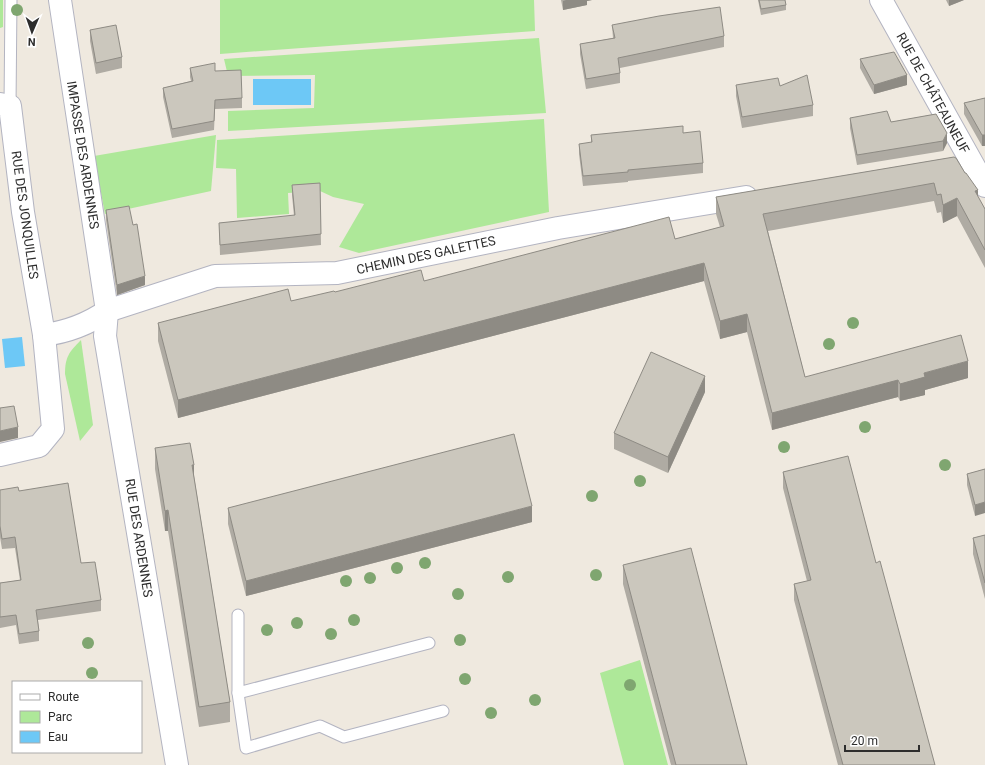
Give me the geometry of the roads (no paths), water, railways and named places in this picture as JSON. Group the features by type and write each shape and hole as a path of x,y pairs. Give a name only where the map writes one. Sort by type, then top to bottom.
{"street":[{"name":"IMPASSE DES ARDENNES","path":"60,0 107,311"},
{"name":"RUE DE CHÂTEAUNEUF","path":"881,0 960,161 985,186"},
{"name":"RUE DES JONQUILLES","path":"5,105 44,335"},
{"name":"CHEMIN DES GALETTES","path":"44,335 59,333 95,320 107,311 215,276 338,273 558,228 763,194"},
{"name":"RUE DES ARDENNES","path":"107,311 105,336 177,765"},
{"path":"0,455 39,446 53,429 44,335"}],"lane":[{"path":"5,105 11,0"},
{"path":"238,615 238,693 246,748 320,726 344,737 443,711"},
{"path":"238,693 429,644"}],"water":[{"path":"253,79 311,79 311,105 253,105"},
{"path":"22,337 25,366 5,368 2,339"}]}
